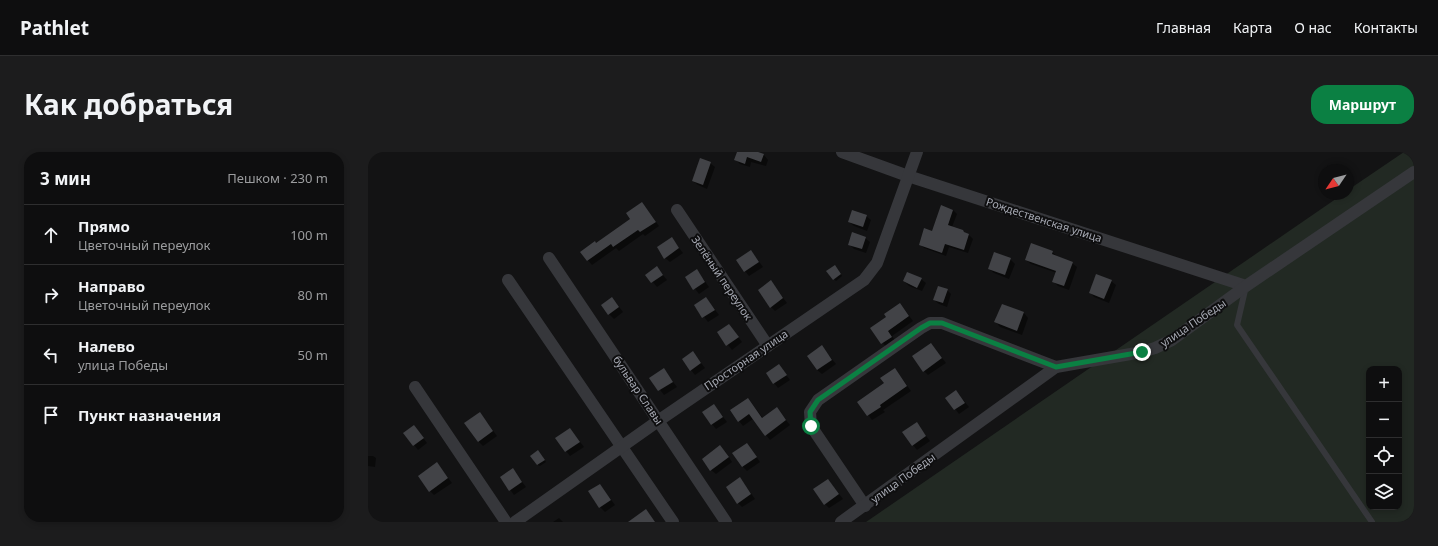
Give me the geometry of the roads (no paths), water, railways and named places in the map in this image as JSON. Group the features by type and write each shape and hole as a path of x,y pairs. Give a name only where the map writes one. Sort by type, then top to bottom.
{"street":[{"name":"Рождественская улица","path":"842,152 908,176 1246,286"},
{"name":"Просторная улица","path":"515,522 658,421 864,280 877,263 917,152"},
{"name":"улица Победы","path":"841,522 1056,367 1155,348 1172,340 1246,286 1414,172"},
{"name":"Зелёный переулок","path":"677,210 768,346"},
{"name":"бульвар Славы","path":"549,258 726,522"},
{"path":"508,280 673,522"},
{"path":"865,506 811,426 810,412 818,400 930,323 942,323 1056,367"},
{"path":"415,387 506,522"}],"lane":[{"path":"1246,286 1238,325 1372,522"}]}
